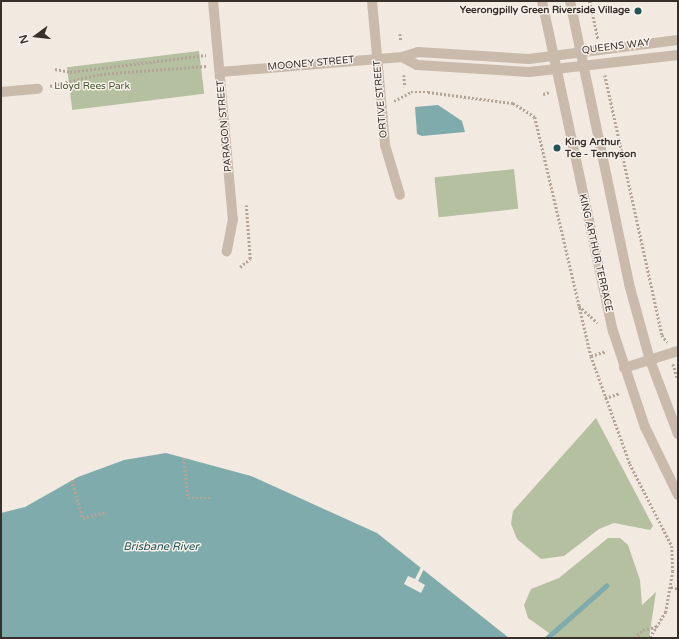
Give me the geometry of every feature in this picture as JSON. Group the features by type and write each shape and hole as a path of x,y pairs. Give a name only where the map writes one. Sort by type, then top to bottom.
{"street":[{"name":"PARAGON STREET","path":"213,1 217,71 233,219 227,251"},
{"name":"ORTIVE STREET","path":"372,1 385,145 400,195"},
{"name":"KING ARTHUR TERRACE","path":"542,1 585,212 624,368 645,427 678,495"},
{"path":"570,1 629,284 650,360 678,434"},
{"name":"QUEENS WAY","path":"553,56 678,40"},
{"name":"MOONEY STREET","path":"217,71 377,57 402,57 418,52 522,59 553,56"},
{"name":"QUEENS WAY","path":"556,71 678,55"},
{"name":"MOONEY STREET","path":"402,57 417,65 556,71"},
{"path":"1,92 38,89"},
{"path":"624,368 678,352"}],"path":[{"path":"590,1 599,41"},
{"path":"400,34 401,41"},
{"path":"55,69 70,72 211,54"},
{"path":"53,85 100,74 209,66 217,71"},
{"path":"605,74 662,335 667,343"},
{"path":"404,75 405,87"},
{"path":"390,101 411,92 428,92 513,103 535,117 591,356 630,464 668,534 673,571 671,587 659,626 650,638"},
{"path":"543,94 549,92"},
{"path":"240,267 250,259 246,204"},
{"path":"579,306 599,324"},
{"path":"657,336 662,335"},
{"path":"591,356 606,351"},
{"path":"674,364 678,379"},
{"path":"669,376 676,374"},
{"path":"605,398 620,393"},
{"path":"184,458 188,498 210,498"},
{"path":"72,480 83,518 106,512"},
{"path":"673,571 678,574"},
{"path":"671,587 678,589"},
{"path":"639,638 637,634 643,630 659,626"}],"green space":[{"name":"Lloyd Rees Park","path":"199,51 204,94 72,110 67,67"},
{"path":"514,169 518,209 439,217 434,177"},
{"path":"596,418 653,526 650,530 614,523 599,529 564,556 541,559 517,539 511,524 513,511"},
{"path":"608,538 620,538 628,545 640,580 642,605 656,592 649,638 556,638 528,618 524,605 531,589 559,578"}],"water":[{"path":"438,105 462,121 465,132 422,136 417,134 415,107"},
{"name":"Brisbane River","path":"166,453 251,476 377,533 509,638 1,638 1,513 25,507 78,477 124,460"}],"pier":[{"path":"422,565 425,567 418,581 425,585 421,593 404,584 408,576 415,579"}],"waterway":[{"path":"547,638 606,586"}],"place":[{"name":"Yeerongpilly Green Riverside Village","path":"638,11"},
{"name":"King Arthur Tce - Tennyson","path":"557,148"}]}
